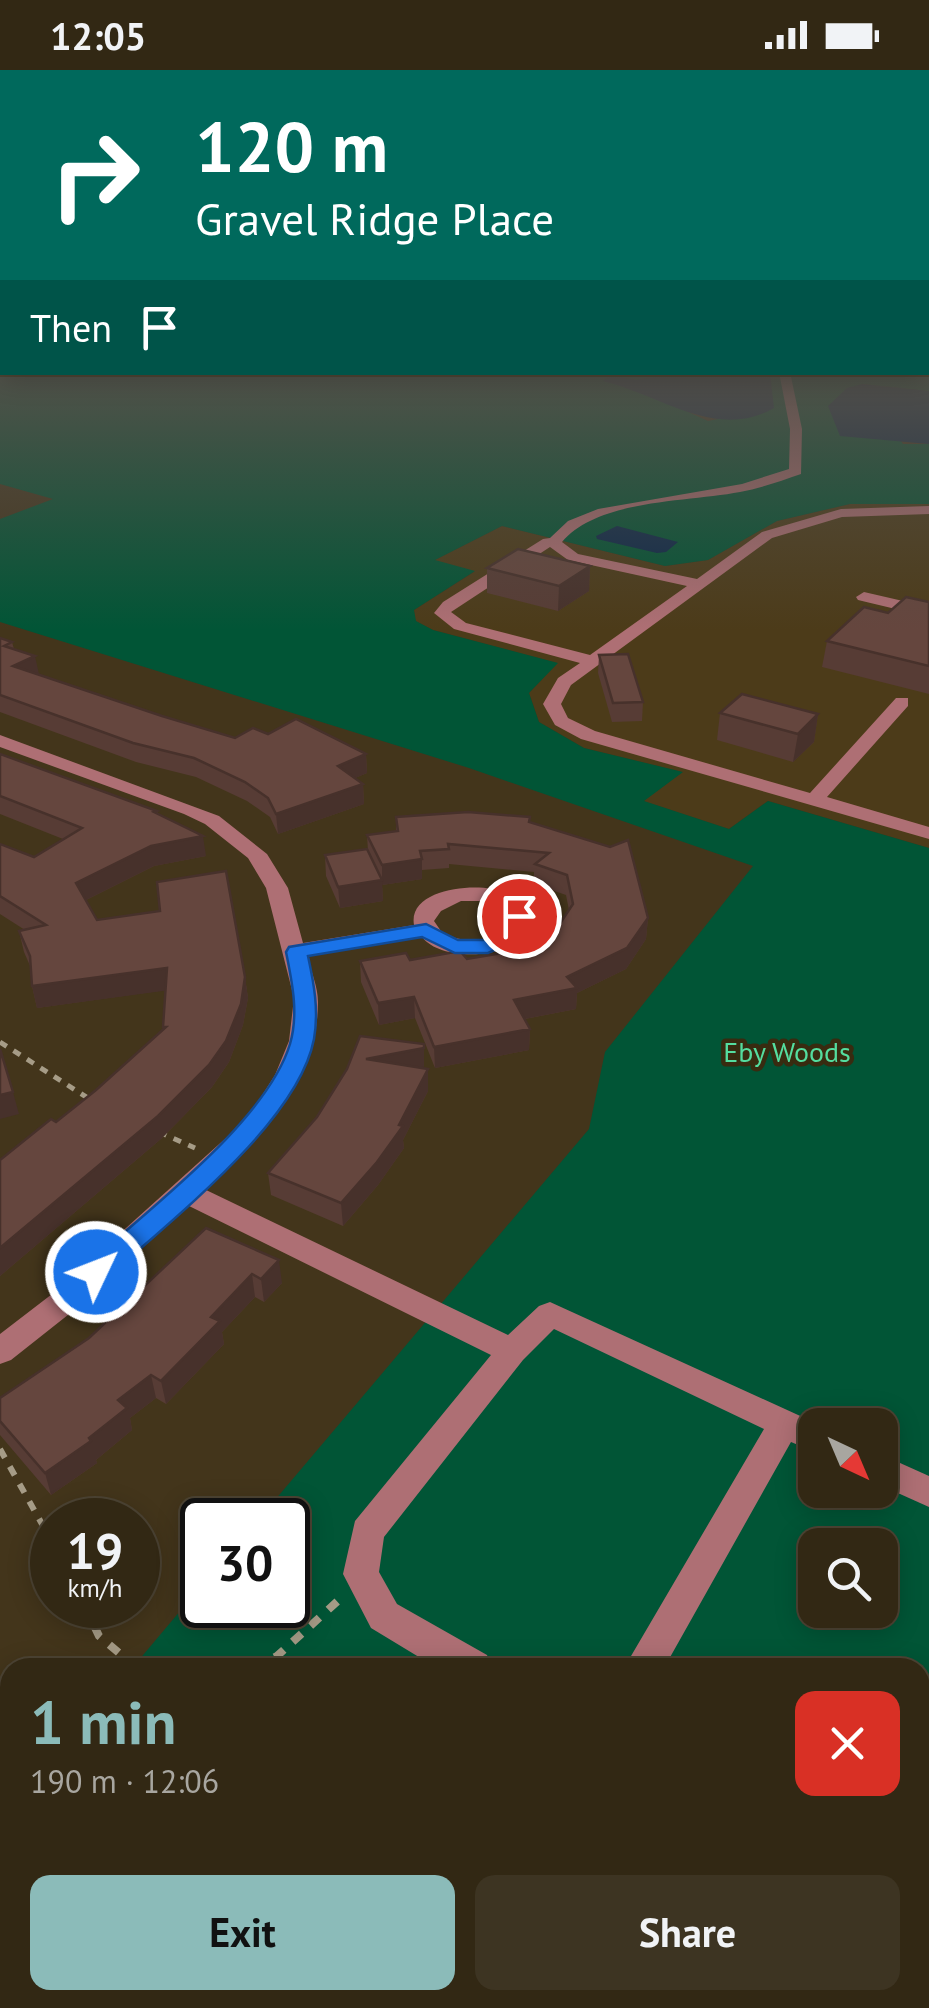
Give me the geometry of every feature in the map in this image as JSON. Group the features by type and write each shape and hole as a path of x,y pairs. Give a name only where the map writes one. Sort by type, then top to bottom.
{"street":[{"path":"554,543 572,523 618,508 782,478 796,471 796,449"},
{"path":"757,471 782,478"},
{"path":"929,510 841,513 767,535 564,682 552,704 561,721 588,735 929,834"},
{"path":"593,661 460,626 442,613 548,542 573,557 699,584"},
{"path":"864,597 929,612"},
{"path":"814,800 902,702"},
{"path":"0,741 212,820 256,854 276,888 306,998 302,1042 288,1076 256,1124 67,1300 0,1351"},
{"path":"296,952 426,930"},
{"path":"184,1191 512,1351"},
{"path":"455,1658 384,1616 361,1574 367,1532 512,1351 550,1314 798,1430"},
{"path":"649,1658 798,1434"},
{"path":"898,1477 929,1492"}],"path":[{"path":"0,1042 94,1102"},
{"path":"157,1131 220,1159"},
{"path":"0,1449 30,1503"},
{"path":"273,1658 327,1614 361,1574"},
{"path":"95,1628 124,1658"}],"shaded area":[{"path":"850,504 929,504 929,848 768,801 729,829 643,801 682,772 584,748 539,722 529,693 557,663 433,630 415,621 414,610 474,572 433,561 502,526 665,566 708,560 777,521"}],"green space":[{"name":"Eby Woods","path":"0,449 929,449 929,504 850,504 777,521 708,560 665,566 502,526 435,560 475,571 414,610 416,621 433,630 558,663 529,693 539,722 584,748 683,772 644,801 729,829 768,801 929,848 929,1658 141,1658 180,1611 180,1628 310,1628 310,1498 277,1498 589,1129 605,1052 753,866 469,768 0,622 0,519 53,499 0,484"}],"water":[{"path":"617,526 678,542 666,552 657,553 597,539 596,536"}],"building":[{"path":"518,549 590,566 559,586 487,568"},
{"path":"906,597 929,602 929,666 827,641 864,607 888,613"},
{"path":"0,638 12,642 4,646 35,656 13,666 235,738 253,728 268,734 296,719 366,754 338,766 363,784 276,814 268,798 245,782 194,758 133,743 0,695"},
{"path":"628,654 643,702 613,703 599,655"},
{"path":"742,694 818,714 798,734 720,713"},
{"path":"0,754 157,811 154,812 203,836 151,846 76,883 97,920 160,911 157,882 226,871 245,977 241,1004 226,1041 209,1065 158,1116 0,1248 0,1160 51,1119 56,1122 96,1090 166,1027 167,968 32,986 30,956 19,931 46,925 0,896 0,844 34,857 82,828 0,796"},
{"path":"468,812 530,817 529,822 610,847 628,840 648,918 627,948 567,977 577,988 514,1000 530,1029 434,1047 414,997 378,1003 360,961 406,953 410,960 460,951 467,959 514,951 553,934 573,904 567,875 535,864 549,853 448,844 449,849 420,851 422,859 382,865 367,835 398,831 396,817"},
{"path":"367,849 382,880 338,887 325,855"},
{"path":"360,1036 424,1044 424,1048 366,1059 428,1069 399,1125 403,1126 341,1203 268,1173 317,1117 347,1069"},
{"path":"0,1049 13,1092 0,1095"},
{"path":"206,1228 279,1260 261,1279 252,1274 211,1317 220,1321 161,1381 151,1375 118,1400 127,1408 89,1438 91,1441 45,1473 0,1421 0,1398 89,1338"}],"route":[{"path":"96,1272 256,1124 288,1076 302,1042 306,998 296,952 426,930 435,939 455,946 488,946 515,933 519,916"}]}
